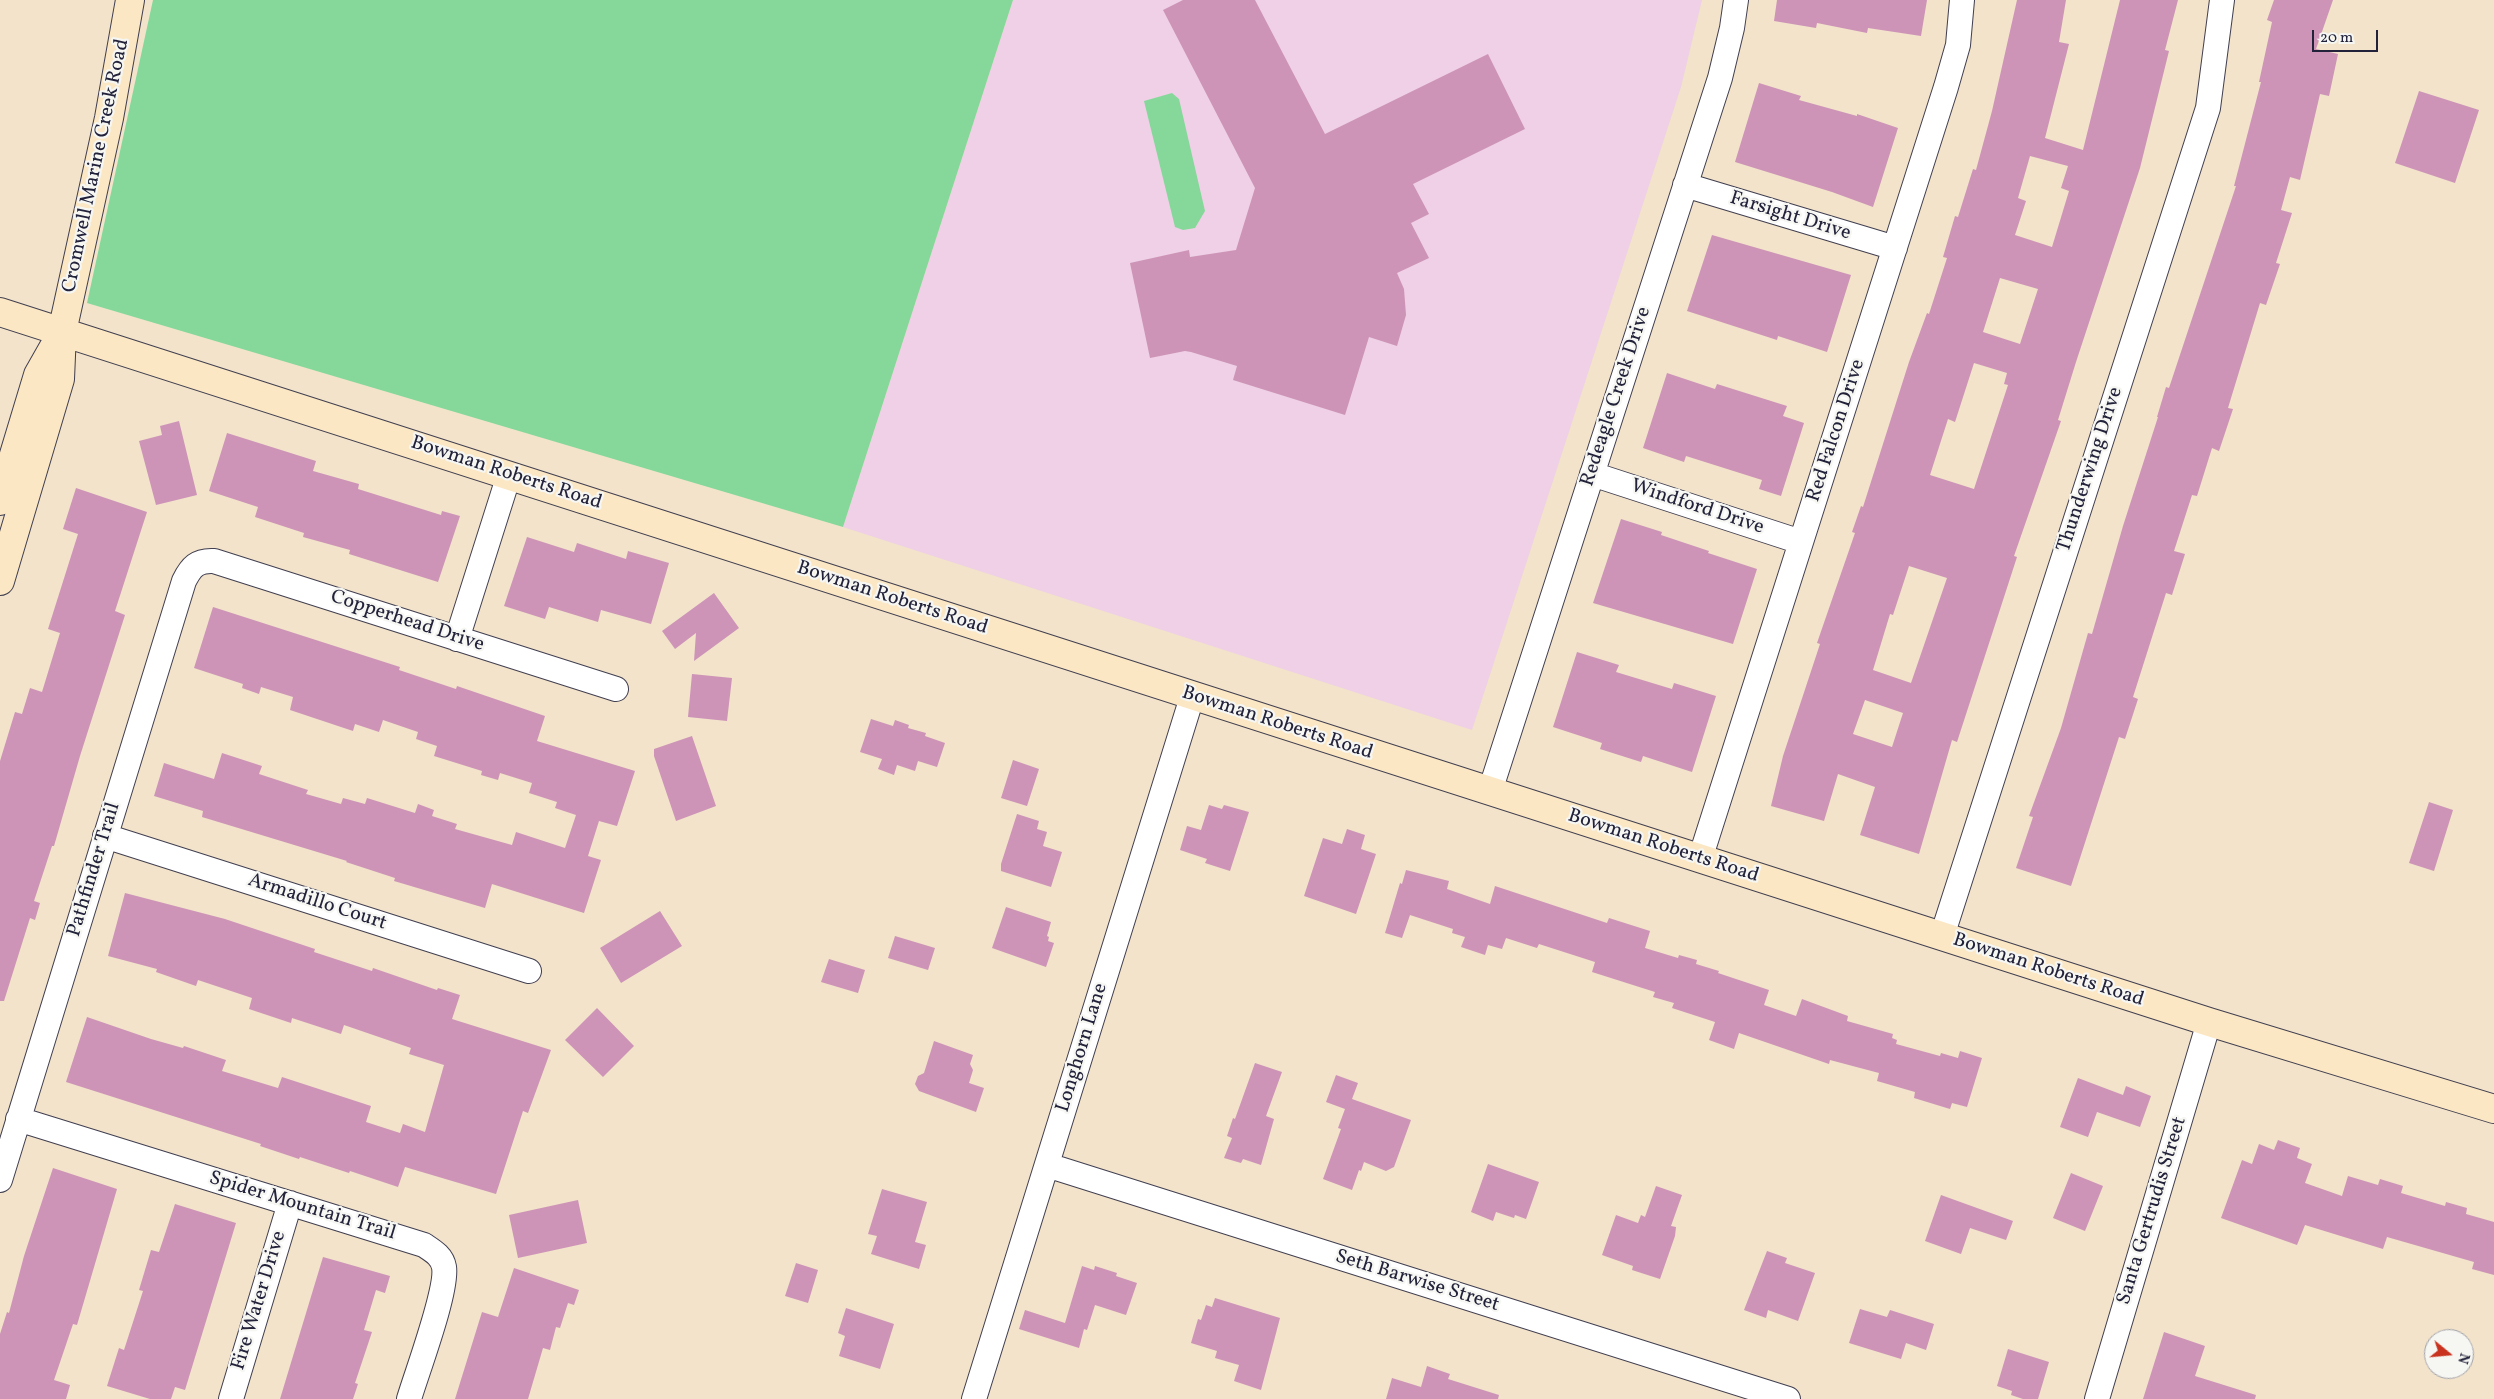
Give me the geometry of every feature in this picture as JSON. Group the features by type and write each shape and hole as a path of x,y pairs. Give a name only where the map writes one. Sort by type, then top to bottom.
{"street":[{"name":"Cromwell Marine Creek Road","path":"0,581 60,379 62,332 107,128 130,0"},
{"name":"Redeagle Creek Drive","path":"1490,791 1720,78 1732,28 1736,0"},
{"name":"Red Falcon Drive","path":"1700,859 1958,45 1962,0"},
{"name":"Thunderwing Drive","path":"1942,936 2208,108 2222,0"},
{"name":"Farsight Drive","path":"1685,185 1895,248"},
{"name":"Bowman Roberts Road","path":"0,312 1192,697 2209,1022 2494,1109"},
{"name":"Cromwell Marine Creek Road","path":"0,501 38,375 62,332"},
{"name":"Windford Drive","path":"1592,474 1801,542"},
{"path":"458,639 509,475"},
{"name":"Copperhead Drive","path":"197,563 214,561 616,689"},
{"name":"Pathfinder Trail","path":"0,1180 184,581 189,570 197,563"},
{"name":"Longhorn Lane","path":"974,1399 1192,697"},
{"name":"Armadillo Court","path":"106,836 529,971"},
{"name":"Santa Gertrudis Street","path":"2097,1399 2209,1022"},
{"name":"Spider Mountain Trail","path":"18,1120 424,1245 441,1258 444,1281 408,1399"},
{"name":"Seth Barwise Street","path":"1046,1165 1788,1399"},
{"name":"Fire Water Drive","path":"231,1399 290,1203"}],"shaded area":[{"path":"1013,0 1702,0 1681,87 1472,730 843,527"}],"green space":[{"path":"153,0 1013,0 843,527 87,303"},
{"path":"1172,93 1179,99 1205,211 1195,228 1183,230 1175,227 1144,101"}],"building":[{"path":"1183,0 1255,0 1325,134 1488,54 1525,129 1413,184 1429,214 1411,223 1429,258 1397,273 1404,289 1406,315 1397,346 1369,337 1345,415 1233,380 1237,366 1191,352 1185,351 1150,358 1130,263 1189,250 1190,257 1236,250 1255,188 1163,10"},
{"path":"1777,0 1927,0 1921,36 1868,28 1867,33 1817,23 1816,28 1774,21"},
{"path":"2017,0 2066,0 2059,42 2069,44 2045,138 2083,150 2120,0 2178,0 2165,50 2169,51 2140,168 2076,362 2058,420 2061,421 2014,556 2017,557 1957,742 1952,740 1919,854 1860,835 1875,787 1838,774 1824,821 1771,806 1783,756 1820,644 1817,643 1855,533 1852,532 1861,506 1863,507 1909,362 1927,313 1929,314 1947,258 1943,257 1955,216 1958,217 1973,169 1976,170 1992,111","holes":["2030,156 2068,166 2061,188 2069,191 2052,247 2015,235 2026,201 2018,198","2000,278 2038,289 2020,344 1983,332","1974,363 2007,373 2004,384 2008,385 1974,489 1930,475 1948,419 1955,422","1909,566 1947,578 1911,683 1873,670 1890,614 1893,615","1865,700 1903,713 1892,747 1853,734"]},
{"path":"2274,0 2333,0 2316,49 2338,54 2329,96 2320,94 2300,180 2290,177 2281,210 2292,213 2276,263 2280,264 2266,305 2260,303 2228,408 2233,409 2219,451 2212,448 2197,496 2192,495 2174,551 2185,554 2172,595 2166,593 2133,697 2138,699 2125,739 2119,737 2071,886 2016,868 2033,817 2029,816 2061,728 2088,633 2092,634 2166,387 2169,388 2236,186 2234,186 2261,82 2259,82 2272,22 2267,20"},
{"path":"1759,83 1801,96 1799,100 1857,116 1857,114 1898,128 1873,207 1832,192 1735,162"},
{"path":"2419,91 2479,110 2455,183 2395,163"},
{"path":"1712,235 1851,275 1827,352 1778,336 1777,340 1687,311"},
{"path":"1667,373 1715,389 1717,384 1787,406 1783,416 1804,423 1781,496 1759,489 1762,480 1686,456 1684,462 1643,448"},
{"path":"179,421 197,495 156,505 139,441 162,435 160,426"},
{"path":"227,433 316,461 313,471 359,484 358,489 441,515 442,511 460,516 438,582 349,554 350,550 303,537 304,533 255,517 258,507 209,491"},
{"path":"76,488 147,512 115,611 125,615 80,756 54,846 52,846 34,901 40,903 35,920 30,918 4,1001 0,1001 0,761 15,712 22,714 30,688 42,692 60,633 48,629 78,534 63,529"},
{"path":"1621,519 1662,532 1661,535 1757,569 1733,644 1593,603"},
{"path":"527,537 574,552 577,543 626,559 628,551 669,563 651,624 601,610 598,622 549,607 545,619 504,606"},
{"path":"714,593 739,628 694,661 696,633 675,649 662,631"},
{"path":"213,607 400,667 399,670 456,689 457,686 545,716 537,741 635,771 617,826 599,821 588,856 601,860 584,913 492,884 485,908 394,881 395,878 347,861 202,817 203,811 154,796 164,763 214,779 222,753 262,766 259,774 308,790 306,794 341,804 343,798 365,804 367,798 415,813 418,804 434,810 432,816 457,824 455,829 512,845 516,832 565,848 576,815 555,808 557,802 529,793 532,783 500,773 498,780 481,775 482,771 434,756 437,746 416,739 418,732 383,720 379,732 355,724 353,731 290,710 293,697 261,687 259,694 242,688 243,684 194,668"},
{"path":"1577,652 1619,665 1616,672 1672,689 1674,683 1716,696 1692,772 1643,756 1641,762 1600,749 1602,743 1553,727"},
{"path":"692,674 732,678 727,721 688,717"},
{"path":"871,719 893,726 895,720 909,725 908,728 926,733 925,736 945,743 937,767 918,761 915,771 897,765 894,775 878,769 882,759 860,752"},
{"path":"692,736 716,806 676,821 654,756 654,749"},
{"path":"1013,760 1039,769 1027,806 1001,798"},
{"path":"2429,802 2453,810 2434,871 2409,863"},
{"path":"1209,805 1222,809 1224,805 1249,812 1230,871 1205,863 1207,859 1180,850 1187,826 1201,830"},
{"path":"1017,814 1039,821 1037,829 1047,832 1043,846 1062,852 1051,887 1001,871 1001,864"},
{"path":"1347,829 1365,835 1361,849 1376,854 1356,914 1304,896 1323,838 1342,844"},
{"path":"1406,870 1449,881 1447,889 1490,904 1495,886 1607,923 1609,918 1650,931 1645,948 1678,958 1679,955 1697,960 1696,964 1769,990 1764,1005 1796,1016 1802,999 1848,1016 1847,1021 1893,1034 1892,1038 1897,1040 1896,1044 1940,1056 1941,1053 1958,1058 1960,1051 1982,1058 1967,1107 1952,1103 1950,1109 1914,1098 1915,1092 1877,1081 1879,1073 1830,1060 1829,1064 1739,1033 1734,1049 1709,1040 1715,1022 1672,1008 1674,1003 1653,997 1655,992 1592,972 1595,962 1539,944 1537,948 1506,938 1502,949 1488,945 1485,955 1461,947 1465,937 1452,933 1453,929 1410,915 1402,938 1385,933 1400,883 1402,884"},
{"path":"125,893 225,919 315,949 314,952 372,971 373,968 437,990 438,988 460,995 452,1019 551,1050 528,1113 523,1111 496,1194 405,1167 398,1187 350,1171 349,1173 300,1157 299,1159 260,1146 261,1144 66,1082 87,1017 151,1039 183,1048 184,1046 226,1060 222,1071 278,1088 282,1077 371,1106 366,1122 400,1133 403,1124 425,1132 444,1065 409,1054 411,1048 344,1025 341,1034 292,1018 291,1023 249,1009 252,998 198,980 196,986 156,972 157,969 108,956"},
{"path":"1006,907 1051,922 1047,936 1049,937 1048,941 1054,943 1046,967 992,948"},
{"path":"660,911 682,946 621,983 600,948"},
{"path":"895,936 935,948 928,970 888,958"},
{"path":"829,959 865,970 858,993 821,982"},
{"path":"597,1008 634,1046 603,1077 565,1040"},
{"path":"934,1041 973,1055 970,1064 973,1070 969,1083 984,1088 976,1112 919,1091 915,1084 918,1076 924,1073"},
{"path":"1255,1063 1282,1072 1266,1116 1274,1119 1261,1165 1243,1159 1241,1163 1224,1158 1232,1138 1227,1136"},
{"path":"1336,1075 1358,1083 1352,1099 1411,1120 1394,1167 1386,1171 1364,1162 1352,1190 1323,1179 1341,1129 1338,1128 1345,1109 1326,1102"},
{"path":"2078,1078 2123,1095 2126,1086 2151,1096 2140,1127 2097,1112 2088,1137 2060,1127"},
{"path":"2278,1140 2300,1148 2297,1158 2312,1164 2305,1183 2342,1196 2348,1176 2378,1185 2380,1179 2403,1186 2401,1193 2445,1206 2446,1202 2467,1208 2466,1214 2494,1222 2494,1275 2472,1269 2474,1262 2387,1237 2383,1249 2305,1225 2297,1245 2221,1218 2242,1160 2252,1164 2259,1144 2274,1150"},
{"path":"1488,1164 1539,1182 1526,1219 1515,1215 1514,1218 1496,1212 1493,1221 1471,1212"},
{"path":"53,1168 117,1189 77,1325 73,1324 54,1380 70,1385 66,1399 0,1399 0,1334 7,1312 9,1313 24,1256"},
{"path":"2071,1173 2103,1186 2085,1231 2053,1218"},
{"path":"1656,1186 1682,1195 1671,1226 1676,1227 1675,1236 1660,1279 1632,1270 1633,1266 1602,1255 1616,1215 1638,1223 1641,1215 1645,1217"},
{"path":"882,1189 927,1202 915,1242 926,1245 919,1269 871,1254 877,1236 868,1234"},
{"path":"1941,1195 2013,1221 2006,1240 1970,1228 1961,1254 1925,1241"},
{"path":"578,1200 587,1243 518,1258 509,1215"},
{"path":"175,1204 236,1223 185,1390 175,1387 171,1399 150,1399 107,1386 119,1348 124,1350 143,1291 139,1290 151,1250 159,1252"},
{"path":"1767,1251 1787,1258 1785,1263 1815,1273 1798,1321 1768,1310 1766,1318 1744,1310"},
{"path":"323,1257 390,1276 385,1293 376,1290 364,1330 372,1332 355,1383 358,1384 353,1399 280,1399"},
{"path":"796,1263 818,1270 808,1303 785,1296"},
{"path":"1082,1266 1094,1270 1095,1266 1117,1273 1116,1276 1137,1283 1126,1315 1095,1305 1087,1330 1084,1329 1079,1348 1019,1329 1025,1310 1065,1323"},
{"path":"514,1268 579,1290 574,1305 568,1303 560,1328 556,1327 550,1350 543,1348 528,1399 455,1399 482,1312 498,1317"},
{"path":"1215,1298 1280,1318 1261,1390 1234,1381 1239,1365 1215,1358 1217,1351 1191,1343 1198,1319 1201,1320 1206,1305 1212,1307"},
{"path":"846,1308 894,1324 880,1369 839,1356 845,1336 838,1333"},
{"path":"1860,1309 1887,1317 1890,1310 1934,1324 1926,1350 1906,1343 1901,1359 1849,1343"},
{"path":"2164,1332 2205,1346 2195,1376 2256,1395 2255,1399 2143,1399"},
{"path":"2008,1349 2049,1362 2038,1399 2023,1399 2011,1395 2012,1391 1997,1386"},
{"path":"1427,1366 1450,1374 1448,1379 1499,1395 1498,1399 1386,1399 1392,1378 1421,1387"}]}
